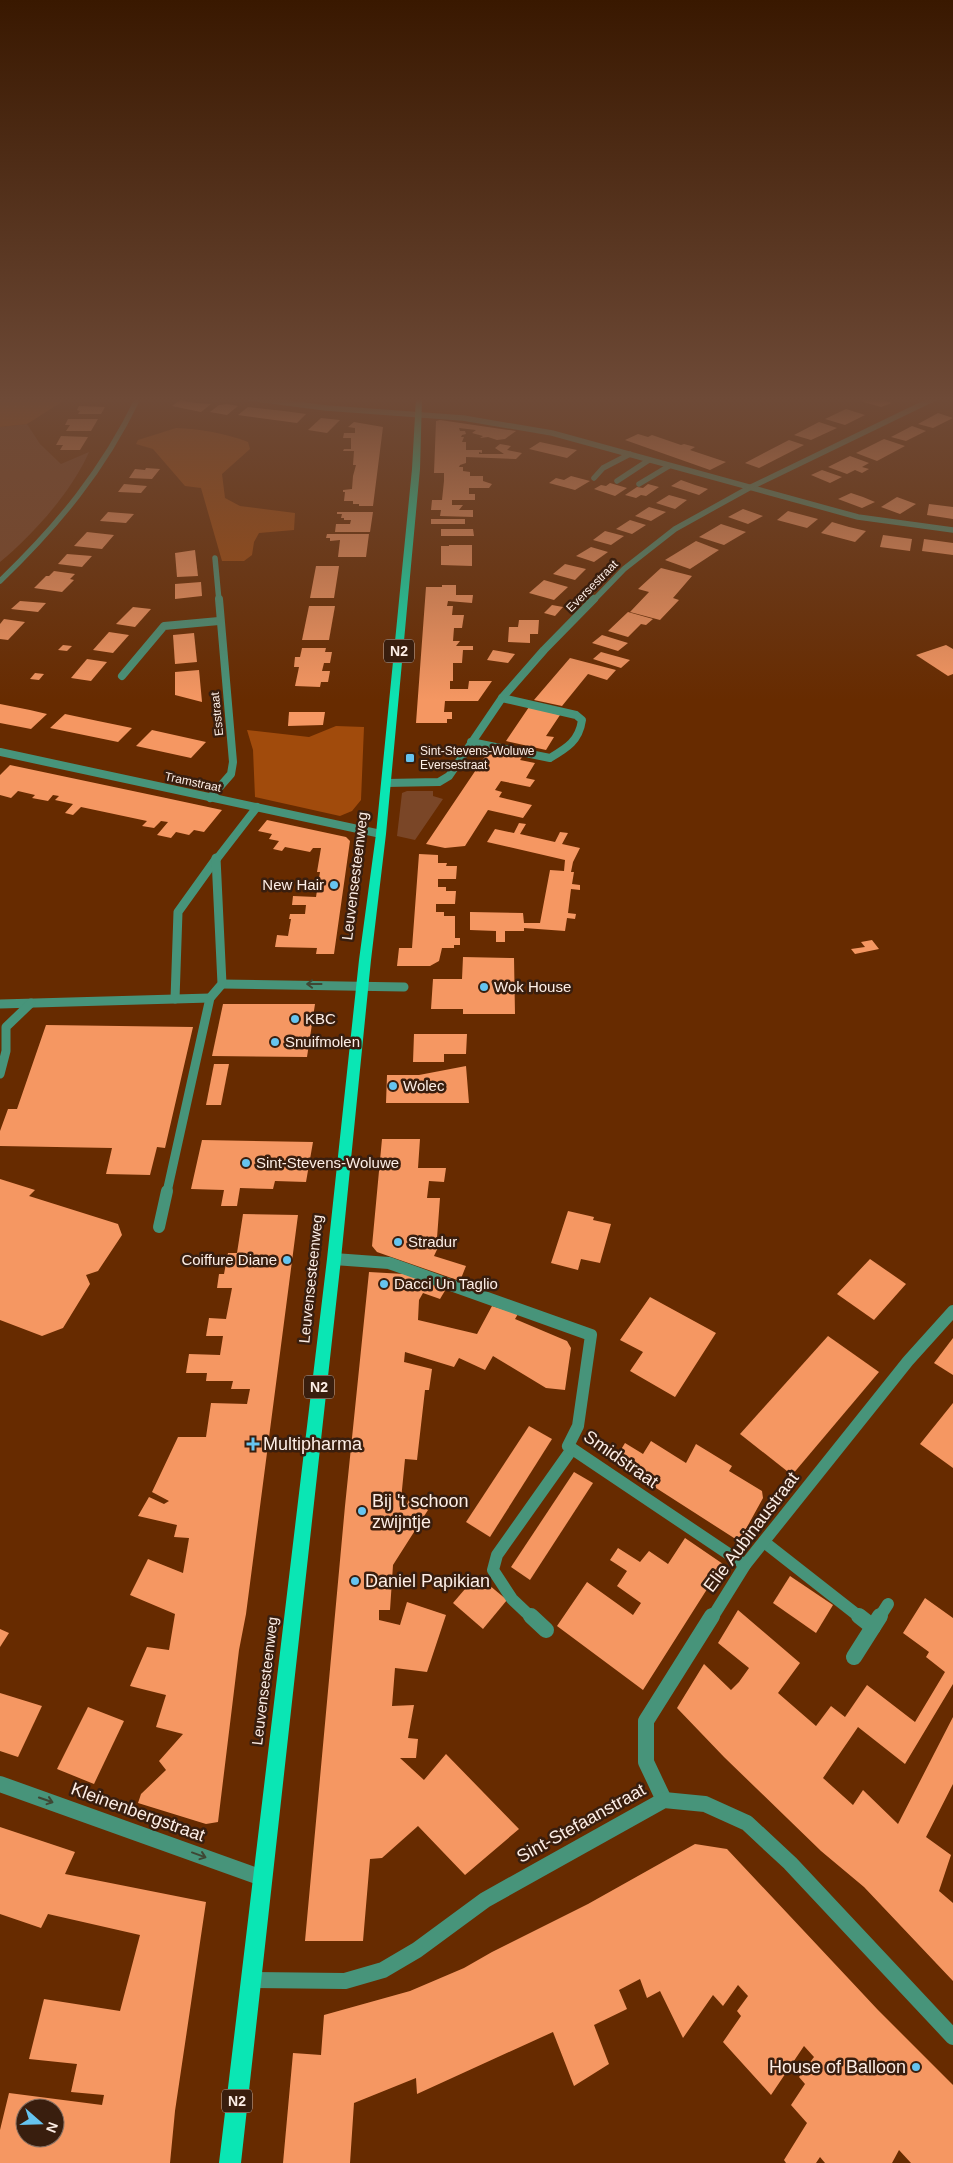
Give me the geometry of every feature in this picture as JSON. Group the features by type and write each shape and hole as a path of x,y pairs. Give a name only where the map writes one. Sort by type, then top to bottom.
{"main road":[{"name":"Leuvensesteenweg","path":"230,2163 381,834 413,499"}],"street":[{"path":"0,580 48,534 77,499"},
{"name":"Eversestraat","path":"386,783 439,782 449,776 502,698 544,650 624,569 676,529 730,499"},
{"path":"790,499 858,517 953,530"},
{"name":"Esstraat","path":"210,798 231,774 233,762 219,622 215,558"},
{"path":"122,676 164,626 219,622"},
{"path":"471,742 550,758 572,745 581,733 582,720 576,715 502,698"},
{"name":"Tramstraat","path":"0,752 381,834"},
{"path":"175,999 178,912 216,858 257,808"},
{"path":"159,1227 210,998 222,984 216,858"},
{"path":"222,984 404,987"},
{"path":"0,1004 210,998"},
{"path":"0,1074 5,1063 6,1027 31,1003"},
{"name":"Smidstraat","path":"334,1259 389,1263 591,1335 579,1419 568,1446 746,1565"},
{"name":"Elie Aubinaustraat","path":"664,1800 646,1762 646,1721 746,1565 908,1361 953,1311"},
{"path":"546,1630 512,1599 493,1570 497,1555 572,1449"},
{"path":"764,1542 873,1627"},
{"path":"854,1657 888,1604"},
{"name":"Kleinenbergstraat","path":"0,1784 262,1878"},
{"name":"Sint-Stefaanstraat","path":"252,1980 345,1981 383,1970 417,1950 485,1900 664,1800 705,1804 747,1823 790,1863 953,2037"}],"shaded area":[{"path":"0,499 60,499 38,526 0,562"},
{"path":"204,499 227,499 240,506 295,513 294,530 259,533 254,542 252,555 244,561 222,561"},
{"path":"336,726 364,727 361,800 352,811 340,816 255,797 253,750 247,730 309,737"},
{"path":"407,791 433,791 433,796 443,799 415,840 397,836 402,793"}],"building":[{"path":"344,499 374,499 373,506 359,506 359,504 353,504 353,501 344,501"},
{"path":"475,499 452,500 452,505 463,505 459,510 473,510 473,517 440,516 441,510 431,510 432,500"},
{"path":"663,499 687,500 675,509 656,503"},
{"path":"838,499 868,499 875,502 862,508"},
{"path":"894,499 902,499 916,504 900,514 881,507"},
{"path":"929,504 953,507 953,519 927,515"},
{"path":"649,507 666,512 651,521 635,516"},
{"path":"743,509 763,516 748,524 728,517"},
{"path":"788,511 818,519 807,528 777,520"},
{"path":"108,512 134,514 126,523 100,521"},
{"path":"337,512 373,512 370,532 335,532 336,524 350,524 351,520 344,520 344,518 341,518 342,514 337,514"},
{"path":"431,519 465,519 465,524 431,524"},
{"path":"630,520 646,525 632,534 616,529"},
{"path":"832,522 866,531 855,542 821,533"},
{"path":"721,524 746,532 724,545 699,537"},
{"path":"441,529 473,529 474,536 441,536"},
{"path":"605,531 624,536 611,545 593,540"},
{"path":"87,532 114,535 102,549 74,546"},
{"path":"327,534 369,534 366,557 338,557 340,540 330,541 330,538 326,538"},
{"path":"883,535 912,539 910,551 880,547"},
{"path":"924,539 953,543 953,555 922,551"},
{"path":"696,541 719,550 690,569 665,560"},
{"path":"472,545 472,566 441,565 441,546"},
{"path":"591,547 608,552 594,562 576,556"},
{"path":"195,550 198,576 177,577 175,553"},
{"path":"67,554 92,556 82,567 58,564"},
{"path":"565,564 586,569 575,580 553,574"},
{"path":"316,566 339,566 334,598 310,598"},
{"path":"661,568 692,576 673,598 679,600 660,620 630,612 649,592 638,589"},
{"path":"54,571 75,574 70,579 74,580 62,592 34,588 46,576 49,576"},
{"path":"544,580 568,587 554,600 529,593"},
{"path":"201,582 202,596 175,599 175,584"},
{"path":"442,585 456,585 456,595 473,595 472,603 448,601 447,606 453,606 452,615 464,615 462,628 454,628 453,641 460,641 456,646 473,646 473,650 463,650 462,663 453,663 453,681 450,681 450,689 468,689 469,681 492,681 478,701 445,701 444,712 452,712 452,719 447,719 447,723 416,723 426,587 442,587"},
{"path":"20,601 46,603 38,612 11,609"},
{"path":"552,605 563,607 555,616 544,613"},
{"path":"309,606 335,606 329,640 302,640"},
{"path":"133,607 151,609 135,627 116,624"},
{"path":"628,612 653,619 646,625 641,624 628,637 608,631"},
{"path":"4,619 25,622 8,640 0,639 0,624"},
{"path":"519,620 539,620 538,634 530,634 530,643 508,642 509,627 518,627"},
{"path":"109,632 129,635 113,653 93,650"},
{"path":"194,633 197,662 175,664 173,635"},
{"path":"602,635 628,643 618,651 592,643"},
{"path":"63,645 72,646 67,651 58,650"},
{"path":"946,645 953,649 953,674 948,676 916,655"},
{"path":"302,648 326,648 325,652 332,652 330,663 324,663 322,671 330,671 328,682 321,682 320,687 295,686 299,667 294,667 295,657 300,657"},
{"path":"493,650 515,654 508,663 487,660"},
{"path":"601,652 630,660 621,668 593,659"},
{"path":"570,658 616,670 607,680 588,674 562,706 534,700"},
{"path":"87,659 107,662 91,681 71,678"},
{"path":"199,670 202,702 175,695 175,672"},
{"path":"35,673 44,674 39,680 30,679"},
{"path":"0,704 47,714 31,729 0,723"},
{"path":"529,707 560,715 546,736 554,737 546,750 506,741"},
{"path":"289,712 325,712 323,725 288,726"},
{"path":"65,714 132,728 118,742 50,728"},
{"path":"152,730 206,742 191,758 136,746"},
{"path":"490,749 523,756 520,760 535,763 526,778 535,780 530,787 501,781 495,790 502,792 499,797 532,805 523,818 488,810 465,846 445,848 426,844"},
{"path":"10,765 222,810 204,832 194,830 189,835 176,832 171,838 157,835 168,822 161,821 154,828 142,826 147,821 81,807 73,815 65,813 73,804 55,800 59,796 53,795 48,801 32,798 35,795 18,791 11,798 0,795 0,775"},
{"path":"267,820 346,837 350,841 334,954 316,954 317,948 275,947 277,935 288,936 290,914 305,914 306,905 292,905 293,896 316,897 320,872 317,872 321,848 313,848 310,852 285,847 282,851 273,849 279,841 269,839 272,834 258,831"},
{"path":"519,823 526,824 520,834 555,842 560,832 568,833 562,844 580,848 573,862 571,872 574,872 572,884 580,885 580,890 571,889 568,913 576,914 575,919 567,918 565,931 524,928 524,931 505,931 505,942 496,942 496,931 470,930 470,912 523,913 524,923 540,923 550,870 564,871 565,860 487,842 495,829 514,833"},
{"path":"419,854 438,855 438,863 447,863 446,866 457,866 456,879 438,879 438,887 446,887 446,891 456,891 455,904 436,904 436,912 444,912 444,916 455,916 455,938 460,938 460,945 454,945 454,948 442,948 439,961 430,966 397,966 399,948 412,948"},
{"path":"872,940 879,949 855,954 851,949 865,947 861,942"},
{"path":"463,957 514,958 515,1014 463,1014 463,1009 431,1009 433,979 462,979"},
{"path":"223,1004 315,1004 307,1057 212,1056"},
{"path":"46,1025 193,1027 165,1148 157,1147 150,1175 106,1174 112,1148 0,1146 0,1131 8,1109 17,1109"},
{"path":"414,1034 467,1034 466,1054 444,1054 444,1062 413,1062"},
{"path":"214,1064 229,1064 221,1105 206,1105"},
{"path":"466,1066 469,1103 386,1103 387,1075 419,1075"},
{"path":"382,1139 420,1139 418,1168 446,1168 444,1182 429,1181 427,1198 440,1198 437,1238 442,1239 434,1256 466,1266 460,1281 377,1252 372,1246"},
{"path":"202,1140 313,1142 306,1182 275,1181 273,1189 240,1188 237,1206 221,1206 224,1190 191,1189"},
{"path":"0,1179 35,1190 29,1196 118,1224 122,1235 98,1271 86,1275 90,1284 63,1328 42,1336 0,1320"},
{"path":"568,1211 594,1217 593,1220 611,1224 600,1263 581,1259 578,1270 551,1263"},
{"path":"243,1214 298,1215 246,1614 239,1650 218,1822 206,1824 138,1803 141,1794 166,1770 159,1761 183,1734 156,1727 166,1695 130,1686 147,1647 169,1650 175,1614 130,1595 148,1559 183,1573 189,1538 174,1537 177,1525 138,1516 149,1497 164,1504 169,1501 152,1492 178,1437 206,1437 211,1403 247,1404 250,1389 231,1389 233,1381 206,1381 207,1373 186,1373 189,1354 220,1355 223,1336 206,1336 209,1318 226,1319 232,1288 217,1288 219,1274 224,1274 228,1253 237,1253"},
{"path":"870,1259 906,1284 874,1320 837,1294"},
{"path":"369,1272 404,1274 446,1289 440,1299 423,1293 419,1300 418,1320 477,1334 492,1306 518,1314 515,1319 567,1341 571,1348 565,1390 546,1388 493,1356 485,1370 459,1358 454,1367 405,1352 404,1362 432,1369 429,1390 425,1390 417,1460 405,1459 400,1510 404,1510 409,1500 428,1510 393,1565 390,1610 379,1610 379,1620 400,1625 407,1602 446,1615 427,1672 395,1668 392,1706 414,1705 408,1738 418,1739 416,1758 400,1758 424,1780 446,1754 519,1829 465,1875 418,1826 382,1858 370,1859 363,1941 305,1941 345,1506"},
{"path":"650,1297 716,1333 675,1397 630,1371 643,1352 620,1340"},
{"path":"828,1336 879,1372 792,1475 740,1434"},
{"path":"953,1338 953,1375 934,1363"},
{"path":"953,1403 953,1468 920,1444"},
{"path":"529,1426 552,1439 490,1537 466,1522"},
{"path":"651,1441 686,1463 696,1444 732,1466 729,1471 762,1491 763,1498 741,1538 734,1538 614,1461 625,1443 643,1454"},
{"path":"574,1472 593,1483 530,1580 511,1567"},
{"path":"685,1538 723,1564 643,1690 557,1626 587,1582 633,1615 641,1603 617,1586 627,1571 610,1560 618,1548 640,1562 649,1551 668,1564"},
{"path":"477,1575 507,1600 483,1629 453,1603"},
{"path":"790,1576 833,1605 816,1633 773,1603"},
{"path":"925,1598 953,1618 953,1684 905,1764 858,1727 823,1778 853,1805 863,1790 898,1824 953,1717 953,1784 926,1837 951,1855 939,1891 953,1903 953,1981 864,1887 821,1851 724,1757 677,1708 704,1664 731,1690 749,1668 718,1643 738,1610 800,1663 778,1693 816,1726 831,1706 845,1717 867,1685 915,1722 945,1672 926,1657 929,1652 903,1633"},
{"path":"0,1629 9,1633 0,1647"},
{"path":"0,1693 42,1706 18,1757 0,1751"},
{"path":"88,1707 124,1721 94,1784 57,1769"},
{"path":"0,1827 75,1852 65,1874 206,1902 175,2111 170,2163 0,2163 0,2130 9,2093 48,2098 15,2098 15,2148 65,2148 65,2100 102,2105 104,2095 71,2092 77,2064 29,2059 44,1999 120,2011 140,1935 48,1914 41,1928 0,1914"},
{"path":"695,1844 727,1849 878,2010 953,2085 953,2163 911,2163 899,2150 892,2163 825,2163 820,2157 816,2163 786,2163 784,2160 807,2123 791,2105 805,2084 799,2077 814,2057 804,2046 771,2095 723,2042 741,2016 737,2011 748,1996 738,1985 723,2006 713,1995 683,2038 660,1991 647,1998 640,1979 619,1990 627,2009 594,2025 609,2064 574,2086 553,2032 417,2094 416,2078 354,2103 350,2163 283,2163 293,2053 321,2055 324,2015 410,1991 464,1968 588,1904"}],"place":[{"name":"Sint-Stevens-Woluwe Eversestraat","path":"410,758"},
{"name":"New Hair","path":"334,885"},
{"name":"Wok House","path":"484,987"},
{"name":"KBC","path":"295,1019"},
{"name":"Snuifmolen","path":"275,1042"},
{"name":"Wolec","path":"393,1086"},
{"name":"Sint-Stevens-Woluwe","path":"246,1163"},
{"name":"Stradur","path":"398,1242"},
{"name":"Coiffure Diane","path":"287,1260"},
{"name":"Dacci Un Taglio","path":"384,1284"},
{"name":"Multipharma","path":"253,1444"},
{"name":"Bij 't schoon zwijntje","path":"362,1511"},
{"name":"Daniel Papikian","path":"355,1581"},
{"name":"House of Balloon","path":"916,2067"}]}
